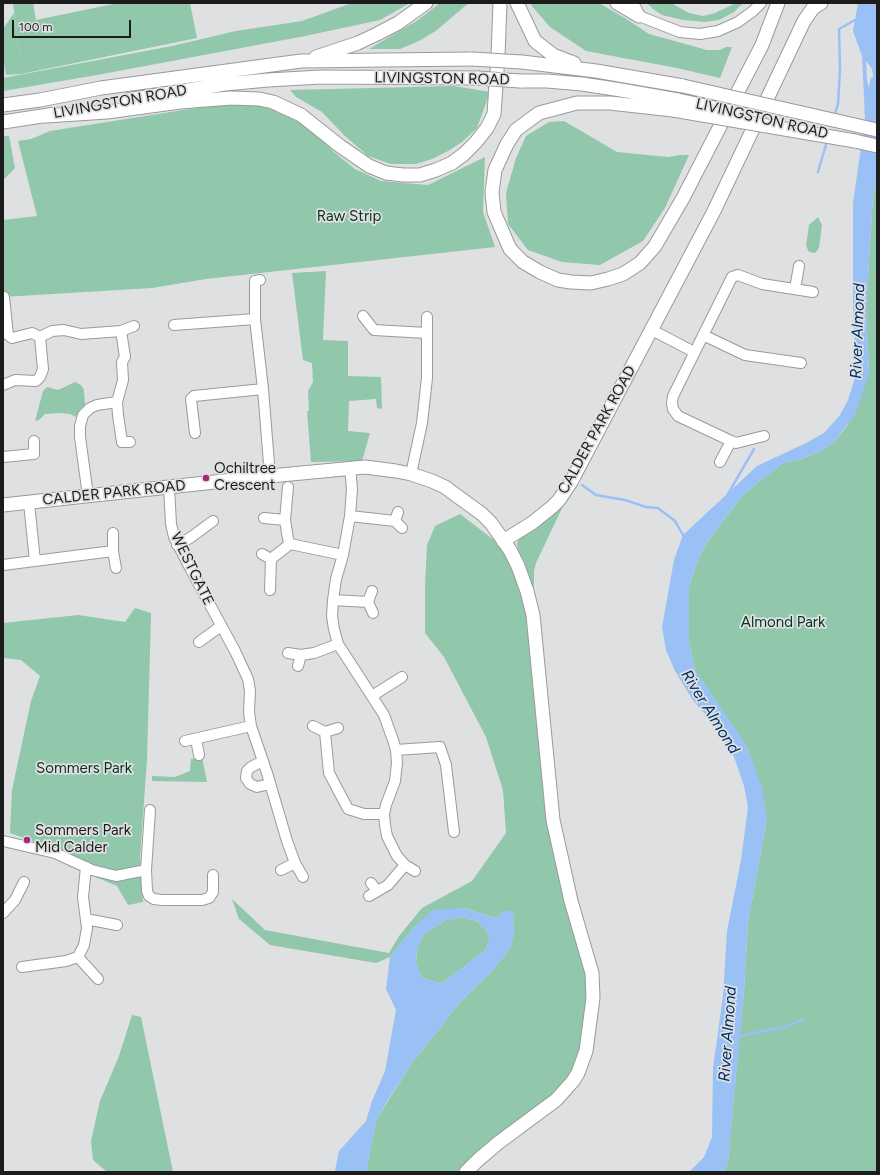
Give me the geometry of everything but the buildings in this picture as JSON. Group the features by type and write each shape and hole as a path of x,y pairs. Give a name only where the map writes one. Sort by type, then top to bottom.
{"main road":[{"path":"301,62 358,43 398,23 426,3"},
{"path":"46,116 107,112 180,102 231,98 259,99 273,102 301,115 340,146 369,166 386,173 420,175 452,163 464,154 487,128 494,114 500,3"},
{"path":"517,3 535,42 552,55 596,72"},
{"path":"617,3 639,16"},
{"path":"778,3 762,46 683,198 655,246 640,263 622,274 608,279 591,283 564,281 540,272 523,262 510,249 494,212 492,192 495,170 507,144 516,130 539,113 577,103 676,105 855,141 877,146"},
{"name":"CALDER PARK ROAD","path":"3,505 350,468 380,468 411,474 445,487 482,514 491,523 503,540 543,514 559,500 565,492 714,211 804,21 814,8 821,3"},
{"name":"LIVINGSTON ROAD","path":"3,105 40,100 101,88 301,62 472,59 522,62 683,86 877,130"},
{"name":"LIVINGSTON ROAD","path":"3,122 46,116 184,90 268,80 321,77 478,78 547,81 615,88 676,105"},
{"path":"466,1172 498,1143 556,1100 573,1081 578,1073 586,1051 593,998 592,973 567,886 553,820 533,615 528,591 523,578 514,558 503,540"}],"street":[{"path":"633,3 639,16 680,32 700,34 718,31 738,22 754,11 761,3"},
{"path":"795,289 799,266"},
{"path":"764,436 736,442 731,441 678,416 672,409 673,396 732,277 738,275 762,284 813,292"},
{"path":"260,280 255,281 255,319 264,389 270,476"},
{"path":"4,297 5,336 12,338 32,334 40,337 52,331 64,330 81,334 121,331 134,326"},
{"path":"363,316 374,330 427,333"},
{"path":"411,474 422,423 427,378 427,317"},
{"path":"174,325 255,319"},
{"path":"652,330 694,352"},
{"path":"121,331 125,357 122,362 123,380 117,402 123,443"},
{"path":"703,335 745,355 801,363"},
{"path":"3,385 15,380 36,381 40,377 43,368 40,337"},
{"path":"195,433 191,399 194,396 264,389"},
{"path":"88,496 80,438 80,426 83,415 90,408 97,405 117,402"},
{"path":"3,457 34,454 34,441"},
{"path":"720,462 731,441"},
{"path":"350,468 352,489 350,516 343,555 336,579 333,600 333,623 338,644 384,715 396,750 397,763 395,781 384,814 386,836 397,856 405,864 415,870"},
{"name":"WESTGATE","path":"169,487 171,524 177,544 235,651 248,679 250,691 249,712 251,726 287,841 295,863 303,877"},
{"path":"288,487 285,520 290,544"},
{"path":"29,502 35,561"},
{"path":"350,516 399,520"},
{"path":"264,518 285,520"},
{"path":"177,544 190,538 213,520"},
{"path":"113,533 113,552 116,568"},
{"path":"270,590 267,557 290,544 343,555"},
{"path":"3,565 113,552"},
{"path":"372,591 368,602 373,613"},
{"path":"333,600 368,602"},
{"path":"199,642 221,626"},
{"path":"288,653 301,655 314,653 338,644"},
{"path":"298,666 301,655"},
{"path":"372,696 402,676"},
{"path":"184,741 251,726"},
{"path":"313,726 325,732 338,728"},
{"path":"325,732 329,773 348,809 364,814 384,814"},
{"path":"442,736 440,747 446,765 456,825"},
{"path":"196,739 199,755"},
{"path":"396,750 440,747"},
{"path":"263,761 247,771 246,778 250,784 257,787 270,784"},
{"path":"150,810 146,870 147,891 149,896 154,899 162,900 202,900 209,898 213,892 214,875"},
{"path":"3,841 55,853 92,870 116,876 146,870"},
{"path":"281,870 295,863"},
{"path":"372,890 388,885 405,864"},
{"path":"22,967 35,962 66,961 78,957 84,945 87,928 83,897 86,867"},
{"path":"3,913 15,900 24,882"},
{"path":"86,919 116,925"},
{"path":"78,957 98,978"}],"green space":[{"path":"13,3 33,3 36,20 118,3 190,3 197,38 21,74 6,75 3,58 3,29 14,13 22,71"},
{"path":"352,3 410,3 380,20 305,36 3,91 3,78 172,46 236,31 302,21"},
{"path":"440,3 470,3 437,30 421,40 400,49 369,49 418,20"},
{"path":"530,3 599,3 649,34 707,50 720,50 726,47 732,47 720,78 677,68 586,51 550,27"},
{"path":"647,3 671,3 689,13 703,16 715,13 736,3 743,3 734,12 719,20 705,22 683,20 662,15"},
{"path":"454,86 490,92 477,128 462,142 448,151 432,159 416,164 391,164 368,156 344,135 322,112 296,97 290,90"},
{"name":"Raw Strip","path":"253,104 288,114 315,132 335,153 355,169 381,181 428,185 485,157 483,212 495,247 206,279 152,288 3,297 3,220 37,216 18,141 31,139 50,131 215,105"},
{"path":"564,121 617,152 668,157 689,155 665,208 643,241 600,265 562,262 528,250 508,224 506,193 516,158 526,136 549,122"},
{"path":"3,136 9,136 15,168 3,180"},
{"name":"Almond Park","path":"877,179 877,1172 724,1172 728,1162 744,991 748,922 767,819 714,699 695,670 689,642 689,587 699,557 708,541 743,495 783,463 802,459 823,450 835,441 847,426 869,374 866,309 873,196"},
{"path":"818,217 822,225 819,248 815,253 809,252 806,246 809,225"},
{"path":"326,271 323,340 348,341 348,376 381,377 382,409 377,408 376,399 349,401 348,431 370,433 362,461 311,462 307,411 309,411 308,391 313,382 312,363 303,360 292,273"},
{"path":"75,382 81,385 84,390 85,405 80,409 76,417 70,414 45,414 39,420 35,421 43,391 47,387 58,390"},
{"path":"564,504 536,563 533,587 517,544 519,539 548,519"},
{"path":"460,514 510,550 523,578 553,820 592,973 578,1073 466,1172 366,1172 376,1120 412,1063 461,1001 494,969 510,948 514,933 513,911 504,911 496,918 464,908 415,926 390,957 376,963 270,945 239,919 232,899 265,930 389,953 399,936 422,908 472,881 506,833 503,790 486,737 444,657 425,633 427,545 435,526"},
{"name":"Sommers Park","path":"135,608 151,613 147,760 140,857 143,902 128,905 117,886 93,876 82,859 10,833 12,790 31,701 40,676 21,660 3,658 3,623 78,615 125,622"},
{"path":"202,757 207,782 152,781 152,776 175,777 190,771 191,759"},
{"path":"461,917 477,921 484,928 490,937 486,950 441,984 421,977 416,963 417,948 424,934 446,920"},
{"path":"132,1015 141,1017 173,1172 107,1172 93,1160 91,1141 100,1101 119,1056"}],"water":[{"path":"858,3 877,3 877,100 872,69 866,61 867,81 872,97 877,105 877,179 873,196 866,309 869,374 856,413 835,441 823,450 802,459 783,463 743,495 708,541 699,557 689,587 689,642 695,670 747,746 762,787 767,819 748,922 744,991 728,1162 724,1172 689,1172 704,1157 712,1137 713,1068 723,996 727,931 741,860 748,807 744,786 734,757 718,729 692,699 675,671 666,650 662,627 674,560 683,535 757,466 824,433 840,415 848,400 854,381 856,364 853,306 853,203 865,119 862,56 853,31"},
{"path":"464,908 496,918 504,911 513,911 514,933 510,948 494,969 461,1001 412,1063 388,1100 376,1120 366,1172 336,1172 335,1170 339,1151 366,1121 372,1101 385,1071 396,1010 386,989 390,957 415,926 433,910","holes":["461,917 477,921 490,937 486,950 441,984 421,977 416,963 417,948 424,934 446,920"]}],"waterway":[{"path":"834,117 838,104 840,71 839,29 855,20"},
{"name":"River Almond","path":"872,119 877,82"},
{"path":"818,172 827,141"},
{"path":"728,494 754,449"},
{"path":"582,485 596,495 625,500 646,507 658,508 675,521 683,535"},
{"path":"738,1036 785,1027 803,1020"}],"place":[{"name":"Ochiltree Crescent","path":"206,478"},
{"name":"Sommers Park Mid Calder","path":"27,840"}]}
